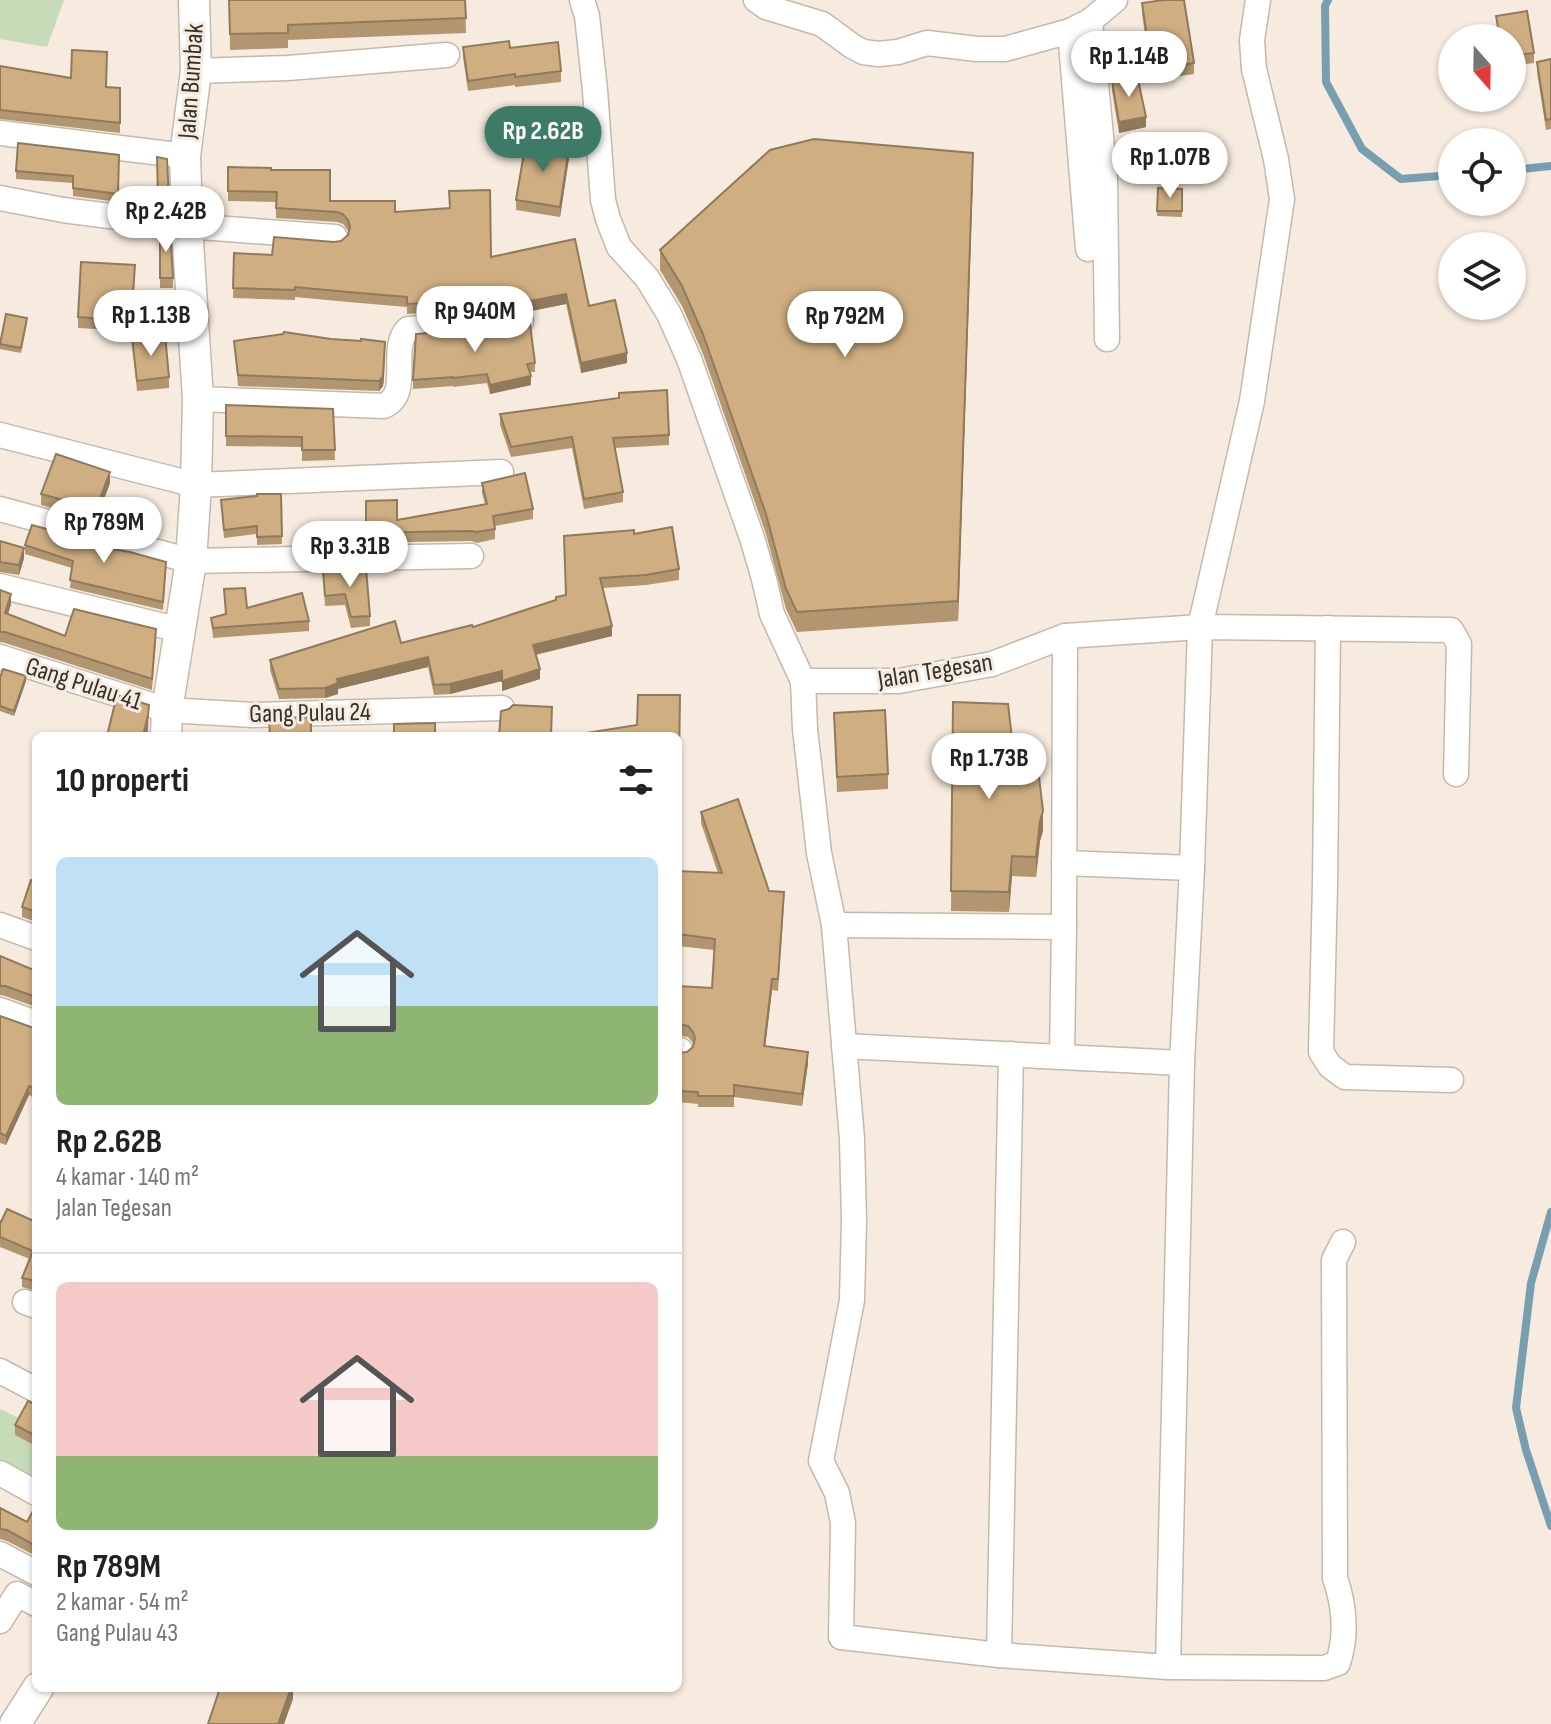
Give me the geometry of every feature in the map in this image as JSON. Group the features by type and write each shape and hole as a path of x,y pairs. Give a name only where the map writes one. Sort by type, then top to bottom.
{"street":[{"name":"Jalan Bumbak","path":"166,723 191,561 196,485 198,399 185,156 196,71 194,0"},
{"path":"582,0 587,16 603,200 608,219 619,247 647,278 669,314 689,359 752,538 772,614 803,681 805,729 819,853 834,925 852,1139 852,1300 821,1461 837,1493 843,1523 841,1637 999,1655 1168,1667 1324,1668 1338,1663 1344,1645 1342,1599 1335,1578 1334,1260 1343,1242"},
{"path":"756,0 790,16 822,24 863,52 878,54 898,52 927,43 1005,49 1080,26 1115,0"},
{"path":"1168,1667 1182,1063 1200,627 1252,401 1282,199 1276,159 1254,69 1252,40 1258,0"},
{"path":"1080,26 1088,249"},
{"path":"1080,26 1105,178 1107,339"},
{"path":"196,71 288,68 447,55"},
{"path":"0,133 185,156"},
{"path":"0,198 63,210 187,226 335,237"},
{"path":"198,399 384,406 397,394 401,341 408,329 521,321"},
{"path":"0,435 196,485 501,472"},
{"path":"0,509 191,561 471,556"},
{"path":"0,586 180,630"},
{"name":"Jalan Tegesan","path":"803,681 899,681 992,664 1065,636 1200,627 1451,630 1459,644 1456,774"},
{"path":"1328,628 1321,1052 1330,1066 1345,1077 1451,1080"},
{"path":"1062,1056 1065,636"},
{"name":"Gang Pulau 41","path":"0,657 166,723"},
{"name":"Gang Pulau 24","path":"166,723 253,715 502,708"},
{"path":"1064,863 1192,868"},
{"path":"0,925 32,937"},
{"path":"834,925 1064,927"},
{"path":"0,1010 32,1022"},
{"path":"844,1046 1182,1063"},
{"path":"999,1655 1011,1054"},
{"path":"0,1371 32,1388"},
{"path":"0,1473 32,1491"},
{"path":"0,1554 32,1571"},
{"path":"0,1621 17,1594 32,1602"},
{"path":"15,1724 35,1692"}],"green space":[{"path":"0,0 64,0 47,47 0,39"},
{"path":"0,1409 32,1424 32,1481 0,1465"}],"building":[{"path":"229,0 465,0 466,18 288,25 288,33 230,34"},
{"path":"1184,0 1194,63 1152,70 1142,3"},
{"path":"1527,11 1534,53 1526,54 1526,24 1497,24 1496,16"},
{"path":"509,41 510,48 558,42 561,71 468,81 463,47"},
{"path":"72,50 107,52 106,87 120,88 120,123 0,110 0,66 71,78"},
{"path":"1551,59 1551,119 1546,120 1537,62"},
{"path":"1137,75 1146,117 1119,122 1112,81"},
{"path":"814,139 973,153 958,601 797,612 786,589 766,514 703,334 682,286 660,250 770,150"},
{"path":"526,141 569,148 560,207 516,200"},
{"path":"18,143 119,155 118,194 73,188 73,176 16,171"},
{"path":"157,157 167,159 169,198 158,197"},
{"path":"228,167 330,170 330,201 395,201 395,212 450,208 449,191 490,190 491,257 575,239 589,306 615,300 627,353 581,363 566,294 531,301 520,296 407,304 407,297 295,287 295,290 233,288 234,253 272,255 274,237 341,241 348,235 350,227 343,214 337,212 276,208 277,192 228,191"},
{"path":"1158,188 1182,189 1182,211 1157,211"},
{"path":"160,227 170,229 173,278 160,278"},
{"path":"81,262 135,265 131,321 78,317"},
{"path":"6,314 27,318 21,348 0,344"},
{"path":"530,324 535,363 527,364 531,376 490,385 487,374 413,380 416,334"},
{"path":"284,332 385,342 383,376 379,381 238,375 234,341"},
{"path":"165,335 169,377 137,381 132,338"},
{"path":"667,390 669,435 613,438 623,492 584,499 572,437 511,447 500,414 619,398 619,393"},
{"path":"226,405 333,409 335,450 302,450 302,437 226,436"},
{"path":"56,454 110,472 96,509 41,494"},
{"path":"525,473 533,509 493,516 495,529 477,532 352,533 352,528 366,525 366,501 397,500 397,520 487,504 482,483"},
{"path":"281,494 282,536 257,537 257,526 224,530 221,500"},
{"path":"32,525 86,540 84,544 166,562 163,602 70,580 73,561 25,545"},
{"path":"672,527 679,569 600,578 612,626 533,645 540,669 502,681 502,671 434,685 428,657 337,679 338,683 325,688 279,689 270,660 395,621 401,643 473,627 566,595 564,536 634,530 634,534"},
{"path":"0,541 24,548 19,565 0,562"},
{"path":"366,568 370,616 351,617 345,594 325,596 323,571"},
{"path":"245,588 247,608 302,593 309,621 213,628 211,618 226,614 224,589"},
{"path":"0,590 11,594 5,613 65,636 74,609 156,629 152,679 0,632"},
{"path":"3,669 26,676 14,711 0,706"},
{"path":"117,695 149,705 144,732 108,732"},
{"path":"638,695 680,695 679,732 593,732 637,725"},
{"path":"953,702 1008,704 1016,773 1039,777 1043,811 1036,857 1012,856 1009,892 951,891"},
{"path":"513,705 552,707 551,732 499,732 501,711"},
{"path":"885,710 888,774 837,777 834,713"},
{"path":"311,717 311,732 270,732 269,718"},
{"path":"435,723 435,732 394,732 394,724"},
{"path":"738,799 769,891 784,892 778,979 772,979 764,1046 808,1052 802,1094 734,1085 734,1096 698,1096 698,1092 682,1091 682,1053 693,1047 695,1038 688,1026 682,1025 682,986 712,988 715,939 682,935 682,871 722,873 701,812"},
{"path":"31,880 32,911 22,907"},
{"path":"0,956 32,969 32,996 0,986"},
{"path":"0,1016 32,1027 32,1087 29,1086 6,1136 0,1133"},
{"path":"7,1209 32,1220 32,1251 0,1237 1,1222"},
{"path":"32,1253 32,1280 22,1278"},
{"path":"28,1401 32,1403 32,1434 15,1425"},
{"path":"0,1508 27,1522 32,1513 32,1544 0,1529"},
{"path":"219,1692 290,1692 278,1724 208,1724"}],"waterway":[{"path":"1328,0 1325,6 1326,82 1362,149 1401,179 1438,176"},
{"path":"1526,169 1551,166"},
{"path":"1551,1212 1531,1283 1516,1408 1551,1526"}]}
